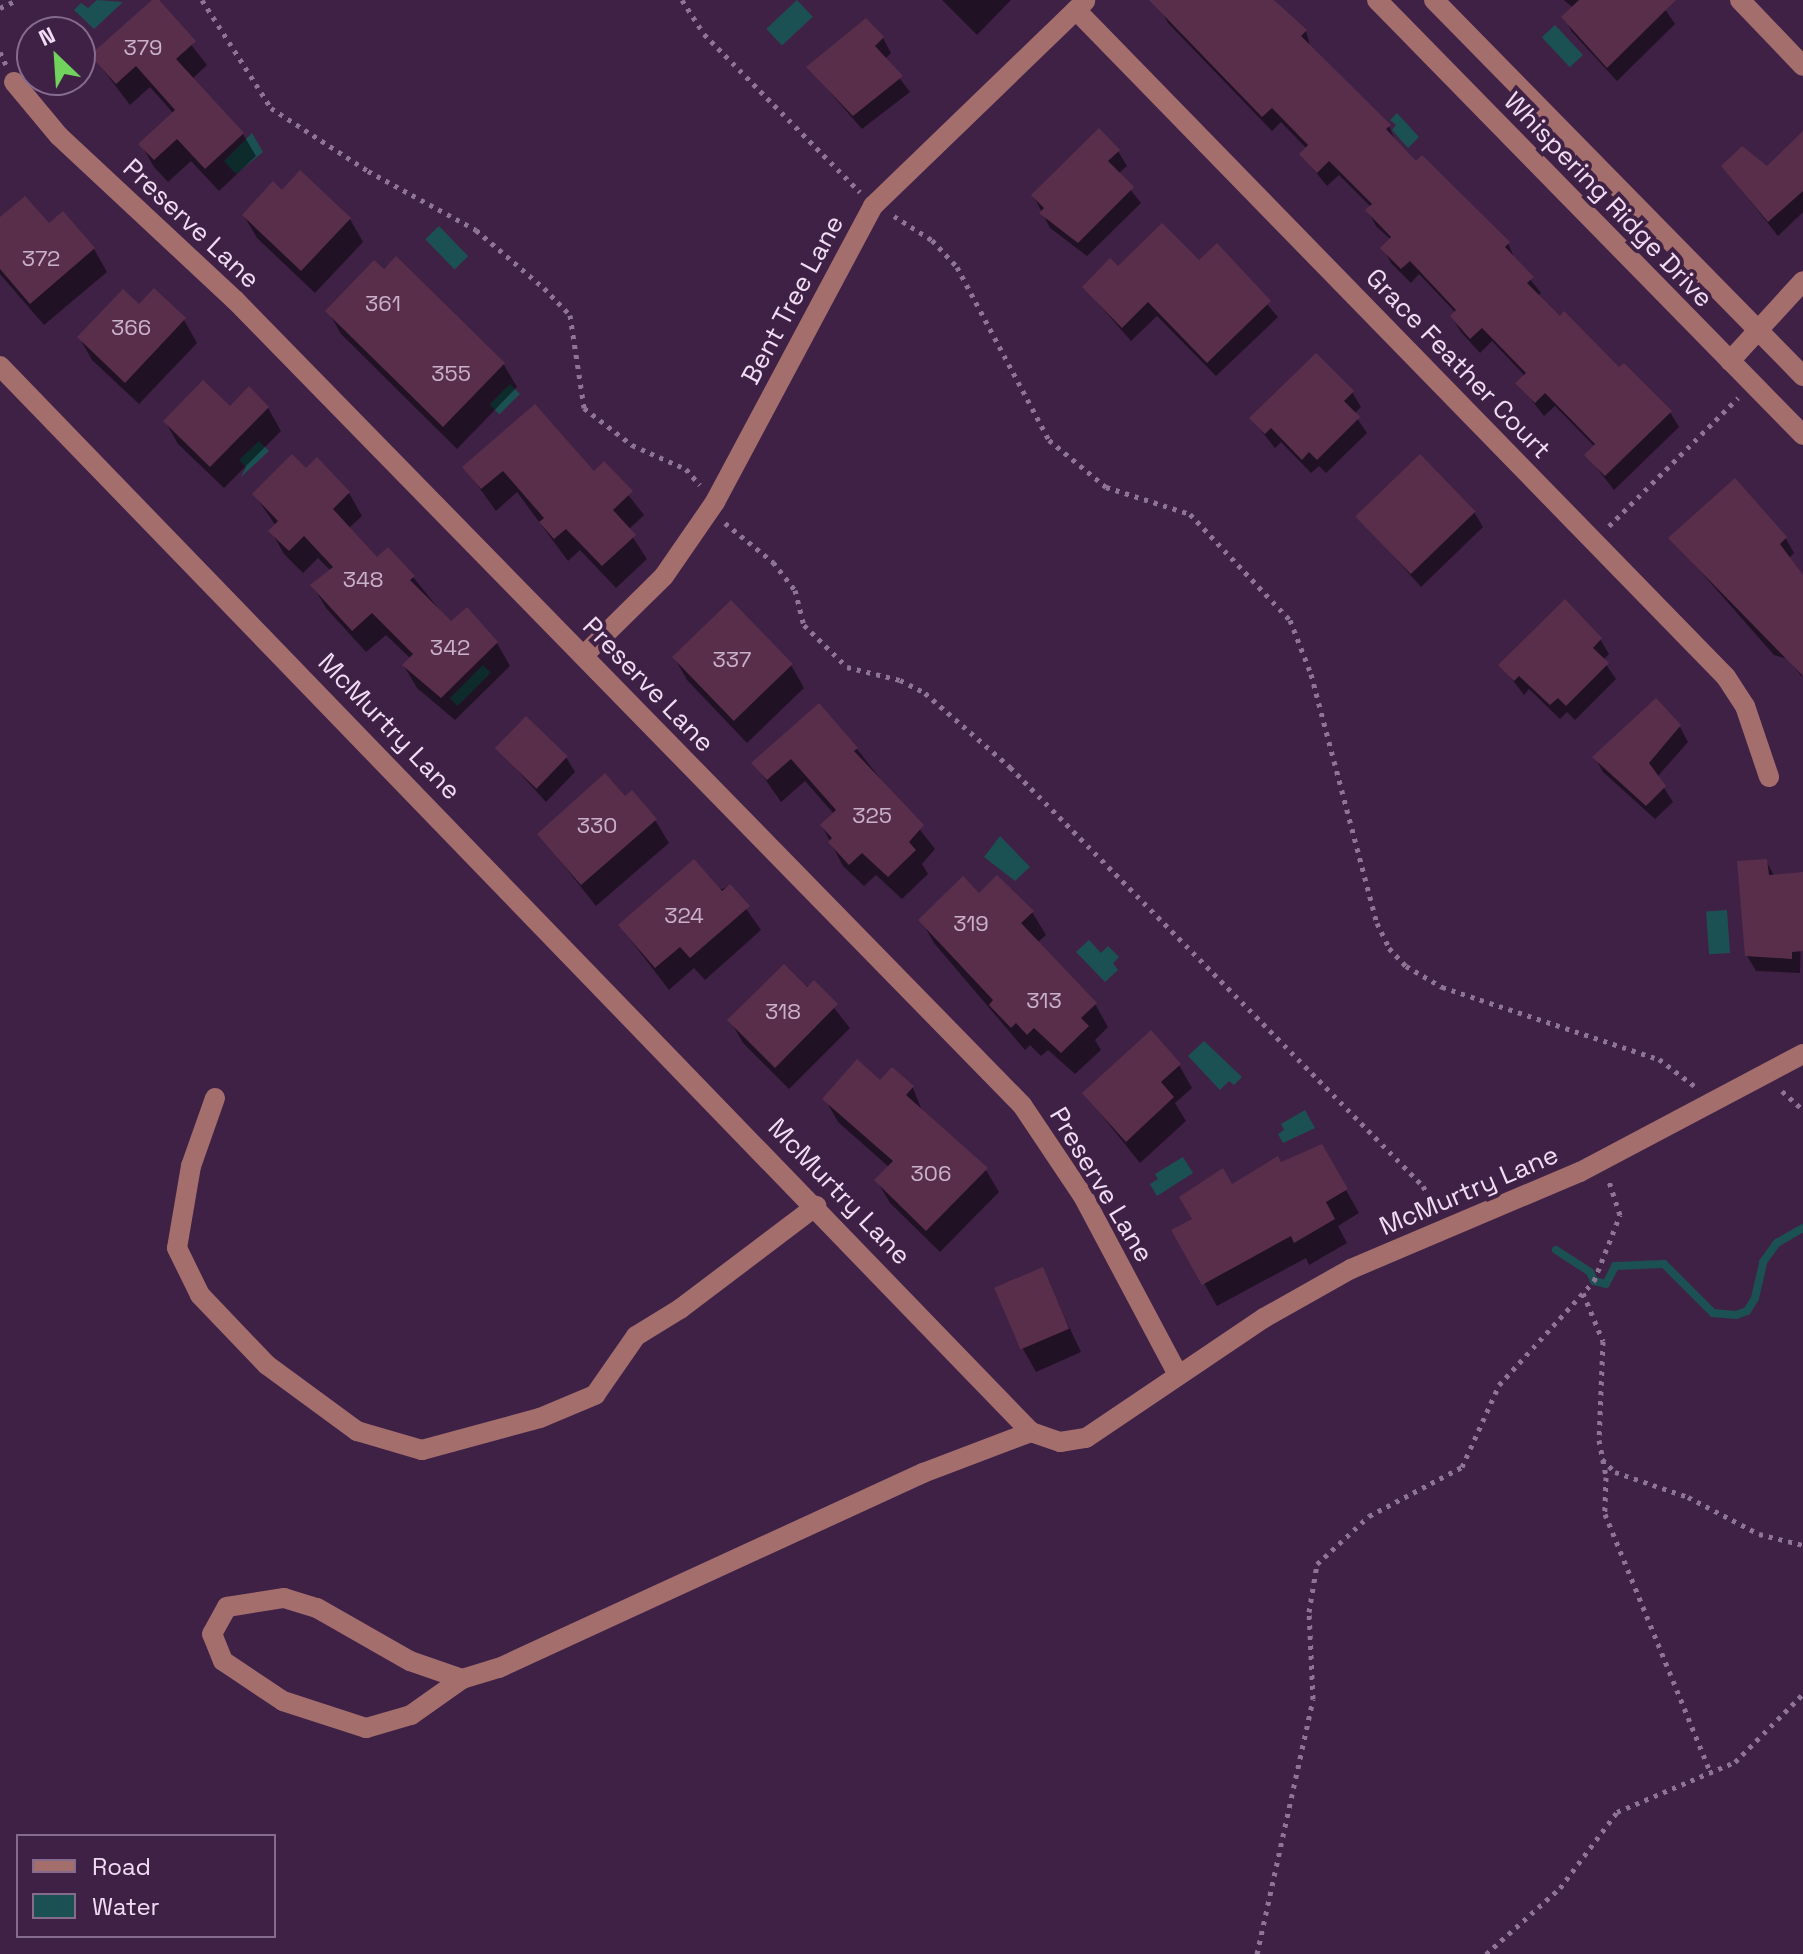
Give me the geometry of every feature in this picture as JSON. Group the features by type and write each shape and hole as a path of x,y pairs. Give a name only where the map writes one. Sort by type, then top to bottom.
{"street":[{"name":"Whispering Ridge Drive","path":"1377,0 1803,435"},
{"name":"Whispering Ridge Drive","path":"1434,0 1803,376"},
{"path":"1740,0 1803,66"},
{"name":"Bent Tree Lane","path":"584,655 664,576 715,502 873,206 1081,5"},
{"name":"Grace Feather Court","path":"1081,5 1726,677 1745,706 1769,777"},
{"name":"Preserve Lane","path":"14,82 59,136 235,300 1022,1105 1083,1196 1178,1375"},
{"path":"1730,361 1803,281"},
{"name":"McMurtry Lane","path":"0,366 816,1206 1031,1432 1060,1442 1086,1438 1178,1375 1351,1269 1602,1161 1803,1054"},
{"path":"215,1098 191,1166 177,1248 200,1295 267,1365 357,1431 422,1450 540,1418 595,1395 636,1336 816,1206"},
{"path":"462,1679 410,1661 317,1608 284,1598 227,1607 212,1634 223,1661 283,1701 366,1728 411,1715 462,1679 499,1668 923,1473 1031,1432"}],"path":[{"path":"0,8 17,0"},
{"path":"202,0 271,108 368,171 476,230 544,288 570,315 584,408 632,445 686,469 715,502 727,526 773,562 795,590 804,625 847,667 900,680 925,693 1010,767 1423,1186 1447,1229"},
{"path":"682,0 704,34 873,206 932,240 957,267 1026,401 1059,449 1106,487 1190,514 1290,620 1311,674 1377,923 1398,957 1442,987 1659,1059 1687,1076 1709,1102"},
{"path":"1594,541 1753,385"},
{"path":"1257,1954 1313,1699 1309,1612 1317,1564 1369,1516 1462,1467 1499,1385 1583,1293 1602,1264 1620,1215 1602,1161"},
{"path":"1583,1293 1603,1341 1601,1458 1605,1514 1711,1774"},
{"path":"1601,1458 1615,1472 1688,1497 1759,1534 1803,1545"},
{"path":"1486,1954 1560,1888 1617,1812 1711,1774 1749,1751 1803,1694"}],"water":[{"path":"97,0 123,2 96,27 96,16 80,16 74,10 81,3 88,8"},
{"path":"797,0 813,17 782,45 766,29"},
{"path":"1555,25 1583,55 1570,67 1542,37"},
{"path":"1397,113 1419,137 1408,148 1392,130 1396,125 1390,120"},
{"path":"252,133 263,152 236,174 224,161"},
{"path":"439,226 468,256 455,269 425,239"},
{"path":"510,384 520,394 499,414 489,405"},
{"path":"259,441 269,451 241,477 246,467 239,460"},
{"path":"483,665 491,673 458,706 450,698"},
{"path":"1000,836 1030,867 1015,881 984,857"},
{"path":"1727,910 1730,953 1709,954 1706,911"},
{"path":"1089,940 1101,953 1108,946 1119,957 1113,963 1118,970 1105,982 1076,952"},
{"path":"1204,1041 1242,1077 1234,1085 1229,1081 1220,1090 1188,1056"},
{"path":"1305,1110 1315,1128 1283,1143 1278,1134 1284,1130 1281,1124"},
{"path":"1183,1157 1193,1173 1157,1196 1150,1184 1158,1179 1155,1174"}],"building":[{"path":"152,0 159,0 196,41 176,59 244,133 205,169 177,139 154,160 138,144 175,110 136,66 116,84 96,62 96,50"},
{"path":"1149,0 1274,0 1307,30 1301,36 1391,125 1386,129 1416,161 1422,155 1510,242 1505,247 1534,277 1527,283 1560,316 1564,311 1619,367 1624,363 1672,411 1605,476 1584,455 1595,444 1545,393 1535,403 1515,383 1526,373 1482,328 1470,339 1450,316 1456,310 1410,261 1401,269 1380,248 1391,237 1365,210 1372,204 1329,161 1317,173 1299,154 1308,145 1272,108 1262,117"},
{"path":"1579,0 1676,0 1607,68 1561,17"},
{"path":"866,18 884,37 875,46 903,76 853,116 806,67"},
{"path":"1099,128 1120,150 1108,161 1134,187 1078,243 1039,213 1044,208 1031,195"},
{"path":"1803,131 1803,191 1768,222 1721,166 1742,146 1767,166"},
{"path":"300,170 351,218 301,271 242,215 273,181 282,190"},
{"path":"25,196 49,223 63,211 95,248 30,304 0,269 0,217"},
{"path":"1162,223 1199,260 1217,243 1271,301 1207,363 1148,302 1122,328 1082,287 1110,258 1118,266"},
{"path":"396,256 505,363 443,427 325,311 374,260 384,269"},
{"path":"154,288 186,318 125,383 77,337 123,289 139,304"},
{"path":"1316,353 1354,391 1344,401 1360,417 1317,460 1309,452 1302,460 1271,428 1265,434 1249,418"},
{"path":"203,380 230,406 249,386 269,407 210,467 163,421"},
{"path":"535,404 594,471 604,461 633,491 613,510 636,535 602,566 566,529 554,539 539,522 544,518 503,471 481,489 462,467"},
{"path":"292,454 306,468 317,457 350,492 333,509 377,557 388,547 415,576 410,580 451,621 467,607 498,642 441,698 402,665 413,654 372,613 352,631 310,585 333,567 304,536 289,551 268,531 278,521 252,494"},
{"path":"1420,454 1476,512 1411,574 1355,517"},
{"path":"1735,478 1787,537 1780,544 1803,575 1803,676 1668,538"},
{"path":"1565,599 1602,638 1593,648 1609,663 1566,706 1558,698 1550,705 1519,676 1514,681 1498,665"},
{"path":"731,600 793,664 734,721 672,657"},
{"path":"1656,698 1681,725 1649,763 1666,786 1646,806 1592,757"},
{"path":"819,703 858,748 854,751 924,825 909,842 916,850 888,877 862,853 849,865 828,842 832,838 820,825 836,810 791,759 767,780 751,763"},
{"path":"526,716 568,756 536,789 495,748"},
{"path":"605,773 625,796 632,790 657,819 581,885 537,834"},
{"path":"694,859 722,891 730,884 750,906 690,958 680,947 655,968 618,925"},
{"path":"1767,859 1769,875 1803,872 1803,951 1792,952 1792,959 1745,956 1737,861"},
{"path":"997,875 1034,911 1021,923 1097,1003 1081,1018 1089,1026 1061,1053 1034,1028 1027,1035 1016,1023 1011,1028 989,1005 993,1000 918,920 963,876 979,893"},
{"path":"784,964 807,987 814,980 838,1004 775,1068 727,1020"},
{"path":"1151,1030 1181,1064 1161,1082 1174,1097 1126,1142 1082,1093"},
{"path":"857,1059 880,1080 892,1067 914,1086 906,1095 988,1168 926,1231 874,1180 893,1161 822,1099"},
{"path":"1322,1144 1348,1189 1326,1202 1335,1219 1294,1243 1291,1236 1202,1285 1171,1230 1192,1219 1179,1197 1223,1168 1232,1184 1278,1156 1281,1162"},
{"path":"1043,1267 1069,1329 1020,1349 994,1288"}],"waterway":[{"path":"1556,1250 1590,1272 1594,1281 1606,1284 1615,1266 1664,1264 1713,1313 1736,1315 1747,1311 1755,1298 1763,1262 1777,1243 1803,1228"}]}
